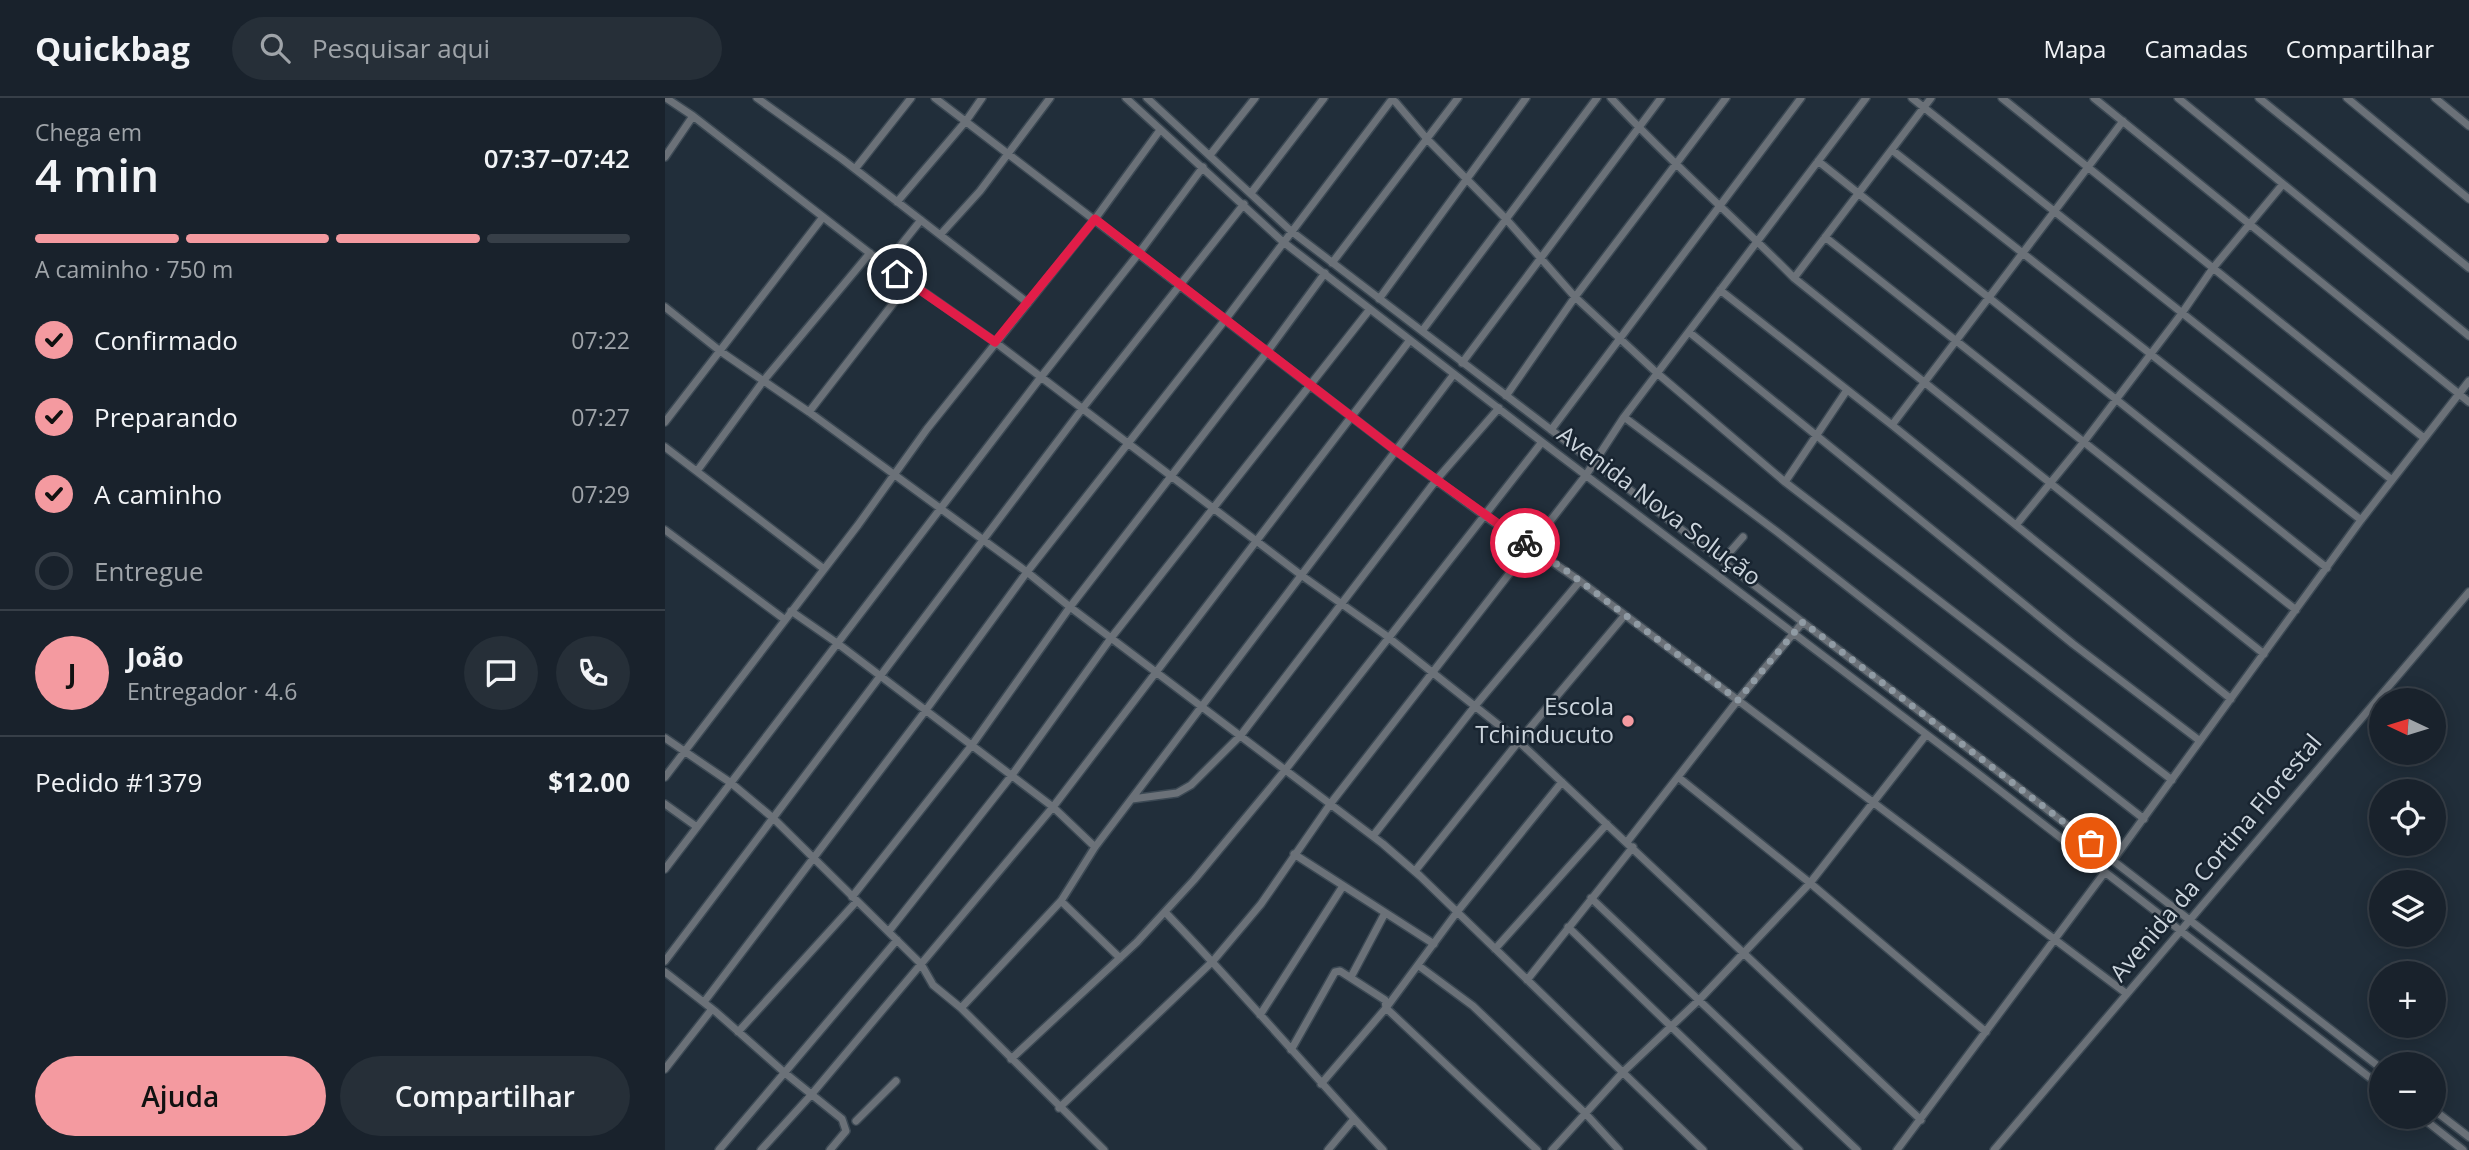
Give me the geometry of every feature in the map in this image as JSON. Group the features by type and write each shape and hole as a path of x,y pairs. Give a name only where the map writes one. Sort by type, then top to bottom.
{"street":[{"path":"666,98 909,283 995,342 1301,575 1390,639 1519,741 1921,1120"},
{"path":"757,98 855,169 1028,303"},
{"path":"855,169 911,98"},
{"path":"935,98 1395,450 1580,581 2127,994"},
{"path":"897,202 966,121 982,98"},
{"path":"940,235 1010,154 1050,98"},
{"name":"Avenida Nova Solução","path":"1126,98 1282,241 2369,1077"},
{"name":"Avenida Nova Solução","path":"1147,98 1291,231 2369,1059"},
{"path":"1210,155 1255,98"},
{"path":"1251,193 1324,98"},
{"path":"704,1002 926,710 1027,572 1225,320 1392,98 1575,297 1657,373 1785,482 2172,780"},
{"path":"1332,262 1458,98"},
{"path":"1379,299 1526,98"},
{"path":"1422,331 1597,98"},
{"path":"1611,98 1794,278 2264,654"},
{"path":"1462,363 1661,98"},
{"path":"1506,396 1575,297 1726,98"},
{"path":"1551,430 1801,98"},
{"path":"1059,1108 1213,961 1261,904 1331,803 1586,475 1624,417 1866,98"},
{"path":"1912,98 2392,480"},
{"path":"1794,278 1931,98"},
{"path":"2002,98 2424,438"},
{"path":"2094,98 2469,402"},
{"path":"2178,98 2469,336"},
{"path":"2259,98 2469,268"},
{"path":"2347,98 2469,199"},
{"path":"2435,98 2469,125"},
{"path":"665,157 693,116"},
{"path":"1892,425 2123,121"},
{"path":"665,777 895,475 927,429 1095,219 1160,130"},
{"path":"1892,150 2361,520"},
{"path":"1818,161 2327,568"},
{"path":"665,869 1203,167"},
{"path":"2017,525 2083,443 2248,223 2283,184"},
{"path":"665,961 1082,409 1244,204"},
{"path":"665,422 823,217"},
{"path":"885,265 921,220"},
{"path":"1825,237 2296,610"},
{"path":"697,471 764,380 870,253"},
{"path":"739,1032 854,899 972,745 1070,607 1325,273"},
{"path":"809,412 909,283"},
{"path":"1720,290 2017,525 2231,699"},
{"path":"665,307 720,351 809,412 1027,572 1373,836 1415,871 1703,1150"},
{"path":"889,932 1012,775 1111,638 1370,309"},
{"path":"1689,332 2073,644 2200,741"},
{"path":"761,1150 811,1095 1053,807 1410,340"},
{"path":"961,1008 1061,901 1095,847 1454,374"},
{"path":"2113,860 2361,520 2469,380"},
{"path":"1785,482 1847,390"},
{"path":"1132,799 1177,793 1191,785 1241,736 1437,479 1500,408"},
{"path":"1624,417 1787,540 2144,819"},
{"path":"1010,1059 1120,958 1165,912 1286,769 1542,442"},
{"path":"665,447 824,569"},
{"path":"665,530 784,619"},
{"path":"1722,561 1742,537"},
{"path":"1373,836 1475,706 1580,581"},
{"name":"Avenida da Cortina Florestal","path":"1994,1150 2469,592"},
{"path":"791,611 1012,775 1053,807 1095,847"},
{"path":"1415,871 1625,615"},
{"path":"1527,980 1591,898 1678,777 1803,622"},
{"path":"1552,1150 1623,1072 1700,999 1810,883 1926,735"},
{"path":"665,738 731,783 773,818 921,964 933,985 961,1008 1104,1150"},
{"path":"1678,777 1810,883 1986,1032"},
{"path":"1321,1084 1386,1008 1457,912 1562,782"},
{"path":"665,804 697,827"},
{"path":"1495,949 1607,824"},
{"path":"1294,854 1434,944"},
{"path":"1897,1150 2105,872"},
{"path":"1260,1015 1343,886"},
{"path":"1591,898 1857,1150"},
{"path":"1061,901 1120,958"},
{"path":"1165,912 1213,961 1383,1150"},
{"path":"1351,977 1385,913"},
{"path":"1568,927 1799,1150"},
{"path":"719,1150 897,940"},
{"path":"1419,966 1473,1006 1585,1113 1619,1150"},
{"path":"1291,1050 1335,972 1340,971 1385,1000 1386,1008 1537,1150"},
{"path":"665,972 842,1119 846,1131 830,1150"},
{"path":"665,1069 712,1009"},
{"path":"856,1121 896,1081"},
{"path":"1328,1150 1354,1119"},
{"path":"2446,1119 2469,1137"},
{"path":"2436,1129 2463,1150"}],"way so far":[{"path":"1525,543 1564,569 1738,700 1803,622 2091,843"}],"place":[{"name":"Escola Tchinducuto","path":"1628,721"}],"route":[{"path":"897,274 995,342 1095,219 1395,450 1525,543"}]}
